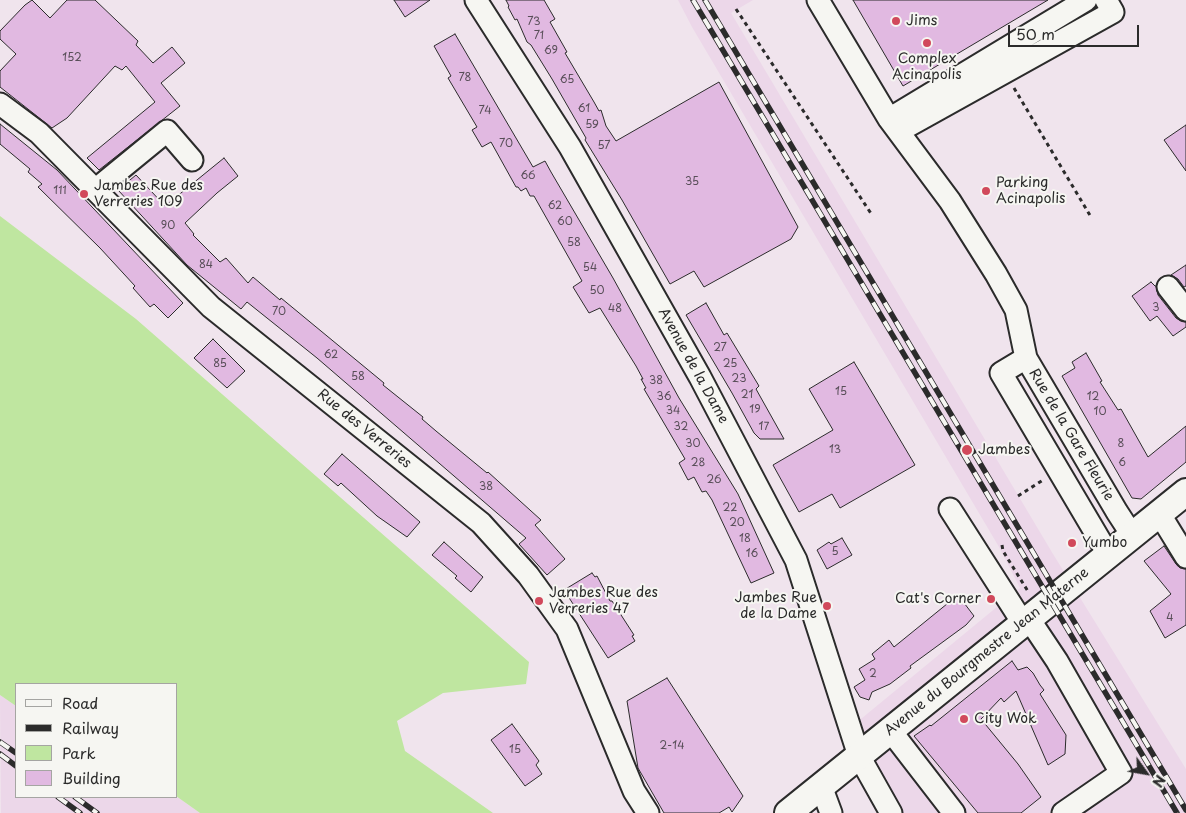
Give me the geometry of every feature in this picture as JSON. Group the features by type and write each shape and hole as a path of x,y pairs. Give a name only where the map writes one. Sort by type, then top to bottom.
{"main road":[{"name":"Avenue du Bourgmestre Jean Materne","path":"788,813 1186,492"}],"street":[{"name":"Avenue de la Dame","path":"476,0 575,155 700,377 796,560 860,756 891,813"},
{"path":"818,0 894,125 950,201 996,274 1016,310 1026,358"},
{"path":"894,125 1086,0"},
{"path":"894,125 1005,72 1109,6"},
{"name":"Rue des Verreries","path":"0,104 39,133 211,307 480,523 528,574 567,629 634,791 648,813"},
{"path":"95,190 167,131 192,160"},
{"path":"1168,287 1186,310"},
{"name":"Rue de la Gare Fleurie","path":"1108,554 1001,373 1026,358 1132,535"},
{"path":"950,509 1030,618 1120,773 1064,813"},
{"path":"1159,513 1186,556"},
{"path":"890,730 954,813"},
{"path":"821,786 831,813"}],"path":[{"path":"736,9 872,215"},
{"path":"1005,72 1090,217"},
{"path":"1018,496 1058,470"},
{"path":"1002,545 1030,618"}],"shaded area":[{"path":"678,0 753,0 731,13 1053,554 1186,769 1186,813 879,813 839,737 1020,588 999,547 692,27"},
{"path":"0,695 15,705 15,798 178,797 200,813 1,813"}],"green space":[{"path":"0,216 136,319 529,662 526,684 443,693 397,721 405,751 493,813 200,813 178,797 178,683 15,683 15,705 0,695"}],"building":[{"path":"32,0 50,18 67,0 95,0 138,41 136,45 153,63 172,47 185,63 161,83 180,106 99,170 87,158 155,102 126,66 122,70 115,66 67,118 52,128 0,87 0,71 16,54 0,39 0,31"},
{"path":"394,0 430,0 405,17"},
{"path":"506,0 544,0 555,19 550,22 567,52 565,53 599,111 601,110 606,126 616,141 719,82 798,227 791,239 704,287 694,271 670,284 585,140 586,138 552,79 531,45 527,42"},
{"name":"Complex Acinapolis","path":"853,0 1048,0 903,86"},
{"path":"455,34 533,167 545,161 613,278 679,398 738,494 774,573 751,583 712,500 706,491 702,492 694,477 688,480 679,463 685,459 644,389 646,388 641,379 643,379 636,366 600,308 589,313 573,287 582,281 534,196 530,196 526,188 521,191 516,187 491,142 482,147 472,130 477,127 448,78 451,76 434,46"},
{"path":"0,124 57,170 183,303 168,318 154,304 150,307 133,288 135,286 100,248 38,187 42,184 28,172 30,169 0,144"},
{"path":"1186,125 1186,171 1164,140"},
{"path":"224,158 238,176 185,223 193,235 220,262 226,258 248,283 253,277 280,300 281,298 384,383 383,385 423,417 422,419 436,431 488,472 541,520 535,525 565,559 547,575 519,544 526,538 317,358 247,302 241,309 187,265 118,190 136,175 165,206"},
{"path":"1186,265 1186,286 1184,287 1178,279 1171,275"},
{"path":"1151,282 1156,286 1158,295 1176,318 1186,322 1186,327 1173,336 1157,316 1150,321 1132,296"},
{"path":"706,303 724,335 727,333 759,386 756,389 784,439 760,439 754,433 686,315"},
{"path":"213,339 245,371 227,388 194,358"},
{"path":"1086,353 1102,381 1100,382 1118,410 1121,409 1148,457 1186,426 1186,462 1141,499 1132,498 1062,376 1075,368 1072,362"},
{"path":"854,362 915,465 840,508 832,494 799,512 773,465 833,430 809,389"},
{"path":"342,454 420,522 407,537 377,516 341,483 338,486 324,474"},
{"path":"842,538 852,555 827,569 817,550 829,542 831,544"},
{"path":"444,542 483,577 471,592 455,578 457,576 432,555"},
{"path":"1164,546 1176,564 1180,568 1186,569 1186,625 1165,638 1150,611 1171,594 1144,561"},
{"path":"592,573 595,577 597,576 610,601 612,601 634,635 632,636 635,641 608,658 564,590"},
{"path":"958,595 974,616 966,625 910,666 911,668 890,684 872,692 869,700 860,697 854,687 865,680 859,669 875,659 872,654 889,640 894,647"},
{"path":"1012,661 1018,670 1027,667 1044,690 1040,694 1066,735 1065,754 1048,765 1016,691 1004,702 1001,698 981,719 1018,764 1041,797 1021,813 978,813 914,736 931,726"},
{"path":"667,678 743,796 732,812 729,807 719,813 664,813 638,768 627,701"},
{"path":"512,724 539,761 536,765 542,774 525,786 491,740"}],"railway":[{"path":"693,0 1177,813"},
{"path":"705,0 1186,810"},
{"path":"0,742 15,752"},
{"path":"0,754 15,765"},
{"path":"59,798 80,813"},
{"path":"76,798 97,813"}],"place":[{"name":"Jims","path":"896,21"},
{"name":"Complex Acinapolis","path":"927,43"},
{"name":"Parking Acinapolis","path":"986,191"},
{"name":"Jambes Rue des Verreries 109","path":"84,194"},
{"name":"Jambes","path":"967,450"},
{"name":"Yumbo","path":"1072,543"},
{"name":"Cat's Corner","path":"991,599"},
{"name":"Jambes Rue des Verreries 47","path":"539,601"},
{"name":"Jambes Rue de la Dame","path":"827,606"},
{"name":"City Wok","path":"964,719"}]}
